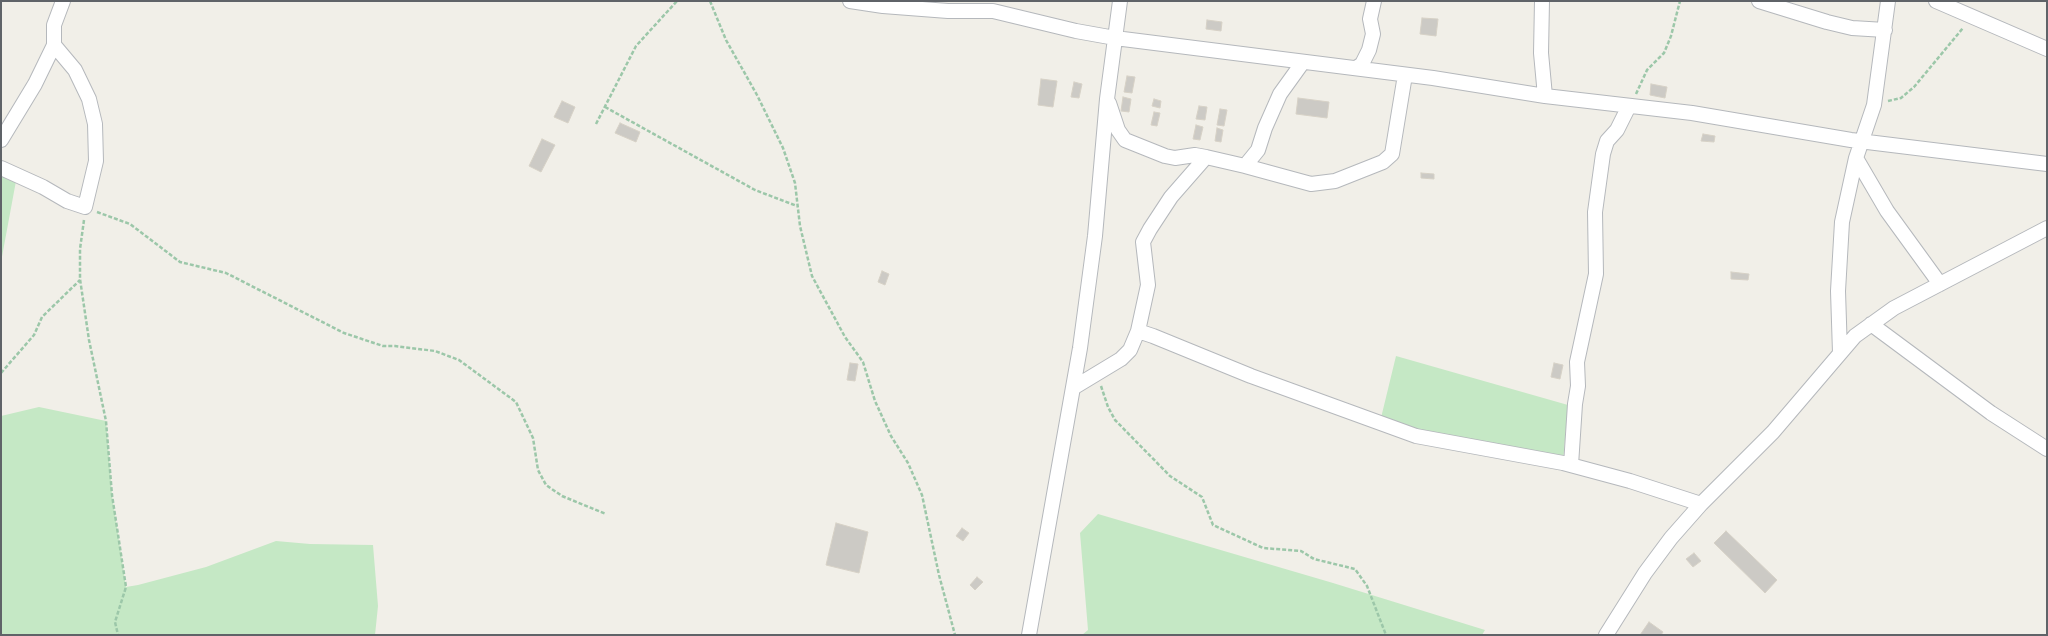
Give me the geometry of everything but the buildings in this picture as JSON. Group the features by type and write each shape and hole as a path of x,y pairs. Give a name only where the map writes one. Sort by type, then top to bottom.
{"street":[{"path":"1,140 35,84 54,45 54,26 63,1"},
{"path":"850,1 883,6 948,11 994,11 1076,31 1115,38 1356,68 1545,96 1692,113 1860,142 2047,164"},
{"path":"1029,635 1073,388 1095,236 1107,99 1120,1"},
{"path":"1356,68 1362,64 1370,50 1373,34 1370,19 1374,1"},
{"path":"1542,1 1540,53 1545,96"},
{"path":"1759,1 1827,22 1852,28 1885,30"},
{"path":"1936,1 2047,49"},
{"path":"1840,353 1838,290 1842,222 1860,142 1874,104 1885,30 1891,2"},
{"path":"1,168 67,201 85,208 96,161 95,124 89,98 75,70 54,45"},
{"path":"1245,166 1258,150 1265,128 1280,94 1303,62"},
{"path":"1107,99 1118,130 1125,140 1165,156 1174,158 1195,155 1206,157 1310,184 1335,181 1383,162 1392,154 1405,75"},
{"path":"1571,465 1575,404 1578,386 1577,362 1596,274 1595,212 1603,154 1607,141 1618,130 1629,106"},
{"path":"1073,388 1121,359 1130,350 1138,332 1148,285 1143,242 1171,197 1206,157"},
{"path":"1856,158 1887,211 1940,284"},
{"path":"1606,635 1649,568 1671,538 1701,504 1773,432 1855,336 1894,308 2047,228"},
{"path":"1871,324 1991,413 2047,448"},
{"path":"1138,332 1154,336 1251,376 1416,436 1571,465 1630,481 1701,504"}],"path":[{"path":"596,124 636,46 677,1"},
{"path":"710,1 726,40 757,95 783,148 795,183 800,226 812,276 845,337 862,362 875,401 891,436 908,463 922,495 939,575 954,635"},
{"path":"1629,106 1641,86 1647,70 1664,53 1672,36 1680,1"},
{"path":"1874,104 1901,98 1914,87 1973,17"},
{"path":"605,107 755,190 797,206"},
{"path":"118,635 115,622 126,587 112,495 106,421 89,340 80,280 80,249 85,208 130,224 180,262 226,273 344,333 383,346 435,351 459,360 516,402 533,438 538,470 546,485 562,496 606,514"},
{"path":"1,374 34,335 42,317 80,280"},
{"path":"1098,374 1108,407 1115,420 1170,476 1202,497 1213,525 1263,548 1301,551 1314,559 1355,569 1367,586 1386,635"}],"green space":[{"path":"1,173 16,181 1,262"},
{"path":"1396,356 1568,405 1563,462 1380,422"},
{"path":"39,407 106,421 112,495 126,587 206,567 276,541 310,544 373,545 378,606 375,635 1,635 1,416"},
{"path":"1098,514 1333,583 1485,630 1482,635 1082,635 1088,630 1080,533"}]}
